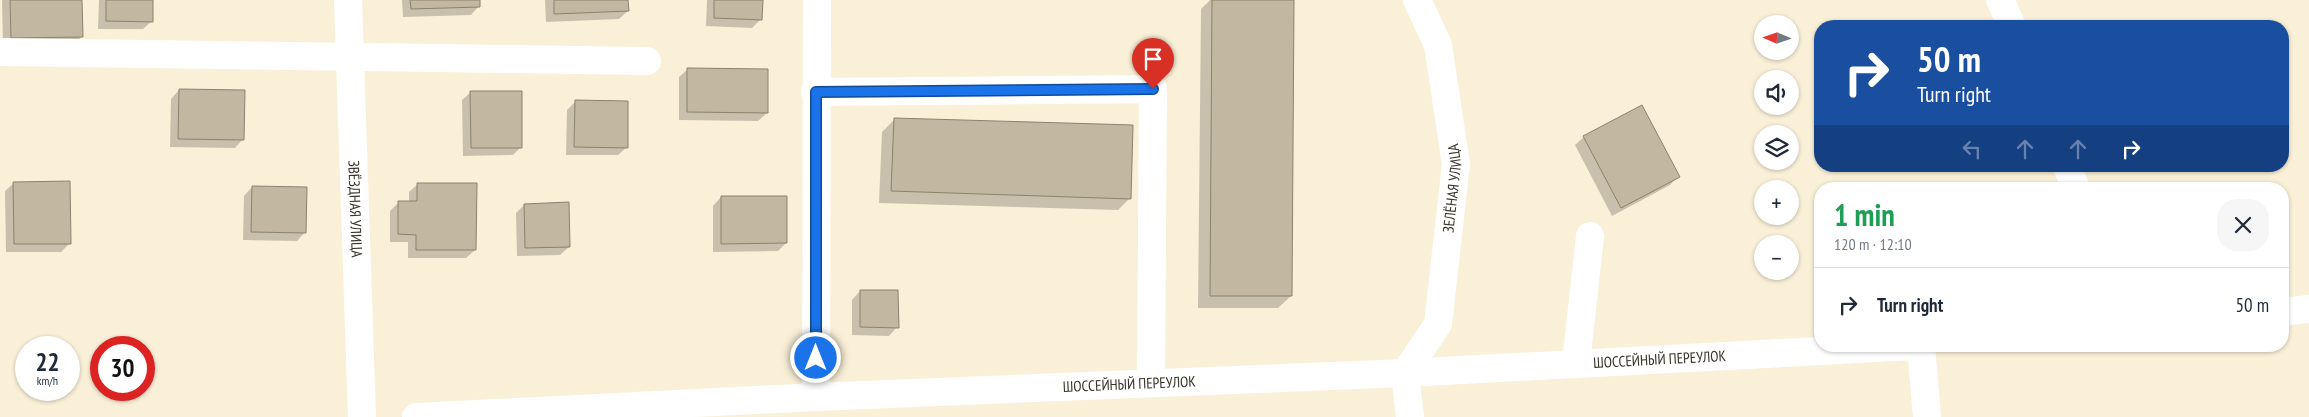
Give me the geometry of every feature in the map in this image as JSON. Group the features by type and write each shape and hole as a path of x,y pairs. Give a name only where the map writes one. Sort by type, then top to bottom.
{"street":[{"name":"ЗВЁЗДНАЯ УЛИЦА","path":"348,0 352,59 362,417"},
{"path":"816,397 817,0"},
{"name":"ЗЕЛЁНАЯ УЛИЦА","path":"1405,373 1438,324 1456,164 1438,46 1417,0"},
{"path":"2000,0 2009,20"},
{"path":"0,52 352,59 647,61"},
{"path":"816,92 1153,89 1151,383"},
{"path":"1576,363 1590,236"},
{"path":"2289,311 2309,309"},
{"name":"ШОССЕЙНЫЙ ПЕРЕУЛОК","path":"416,417 467,416 816,397 853,407 1151,383 1405,373 1814,351"},
{"path":"1922,352 1928,417"},
{"path":"1405,373 1410,417"}],"building":[{"path":"10,0 82,0 83,37 11,38"},
{"path":"106,0 153,0 153,22 106,21"},
{"path":"410,0 480,0 480,7 411,9"},
{"path":"554,0 628,0 629,11 554,14"},
{"path":"714,0 763,0 762,20 714,18"},
{"path":"1212,0 1294,0 1292,296 1210,296"},
{"path":"687,68 768,69 768,113 687,112"},
{"path":"179,89 245,90 244,140 178,139"},
{"path":"470,91 522,91 522,148 471,148"},
{"path":"575,100 628,101 628,148 574,147"},
{"path":"1642,105 1680,177 1621,208 1583,136"},
{"path":"894,118 1133,125 1131,199 891,191"},
{"path":"70,181 71,244 14,244 13,182"},
{"path":"417,183 477,183 476,250 416,250 416,235 398,234 398,201 417,201"},
{"path":"252,186 307,187 306,233 251,232"},
{"path":"721,196 787,196 787,243 721,244"},
{"path":"569,202 570,247 525,248 524,204"},
{"path":"860,290 898,290 899,328 860,327"}],"route":[{"path":"816,358 816,92 1153,89"}]}
